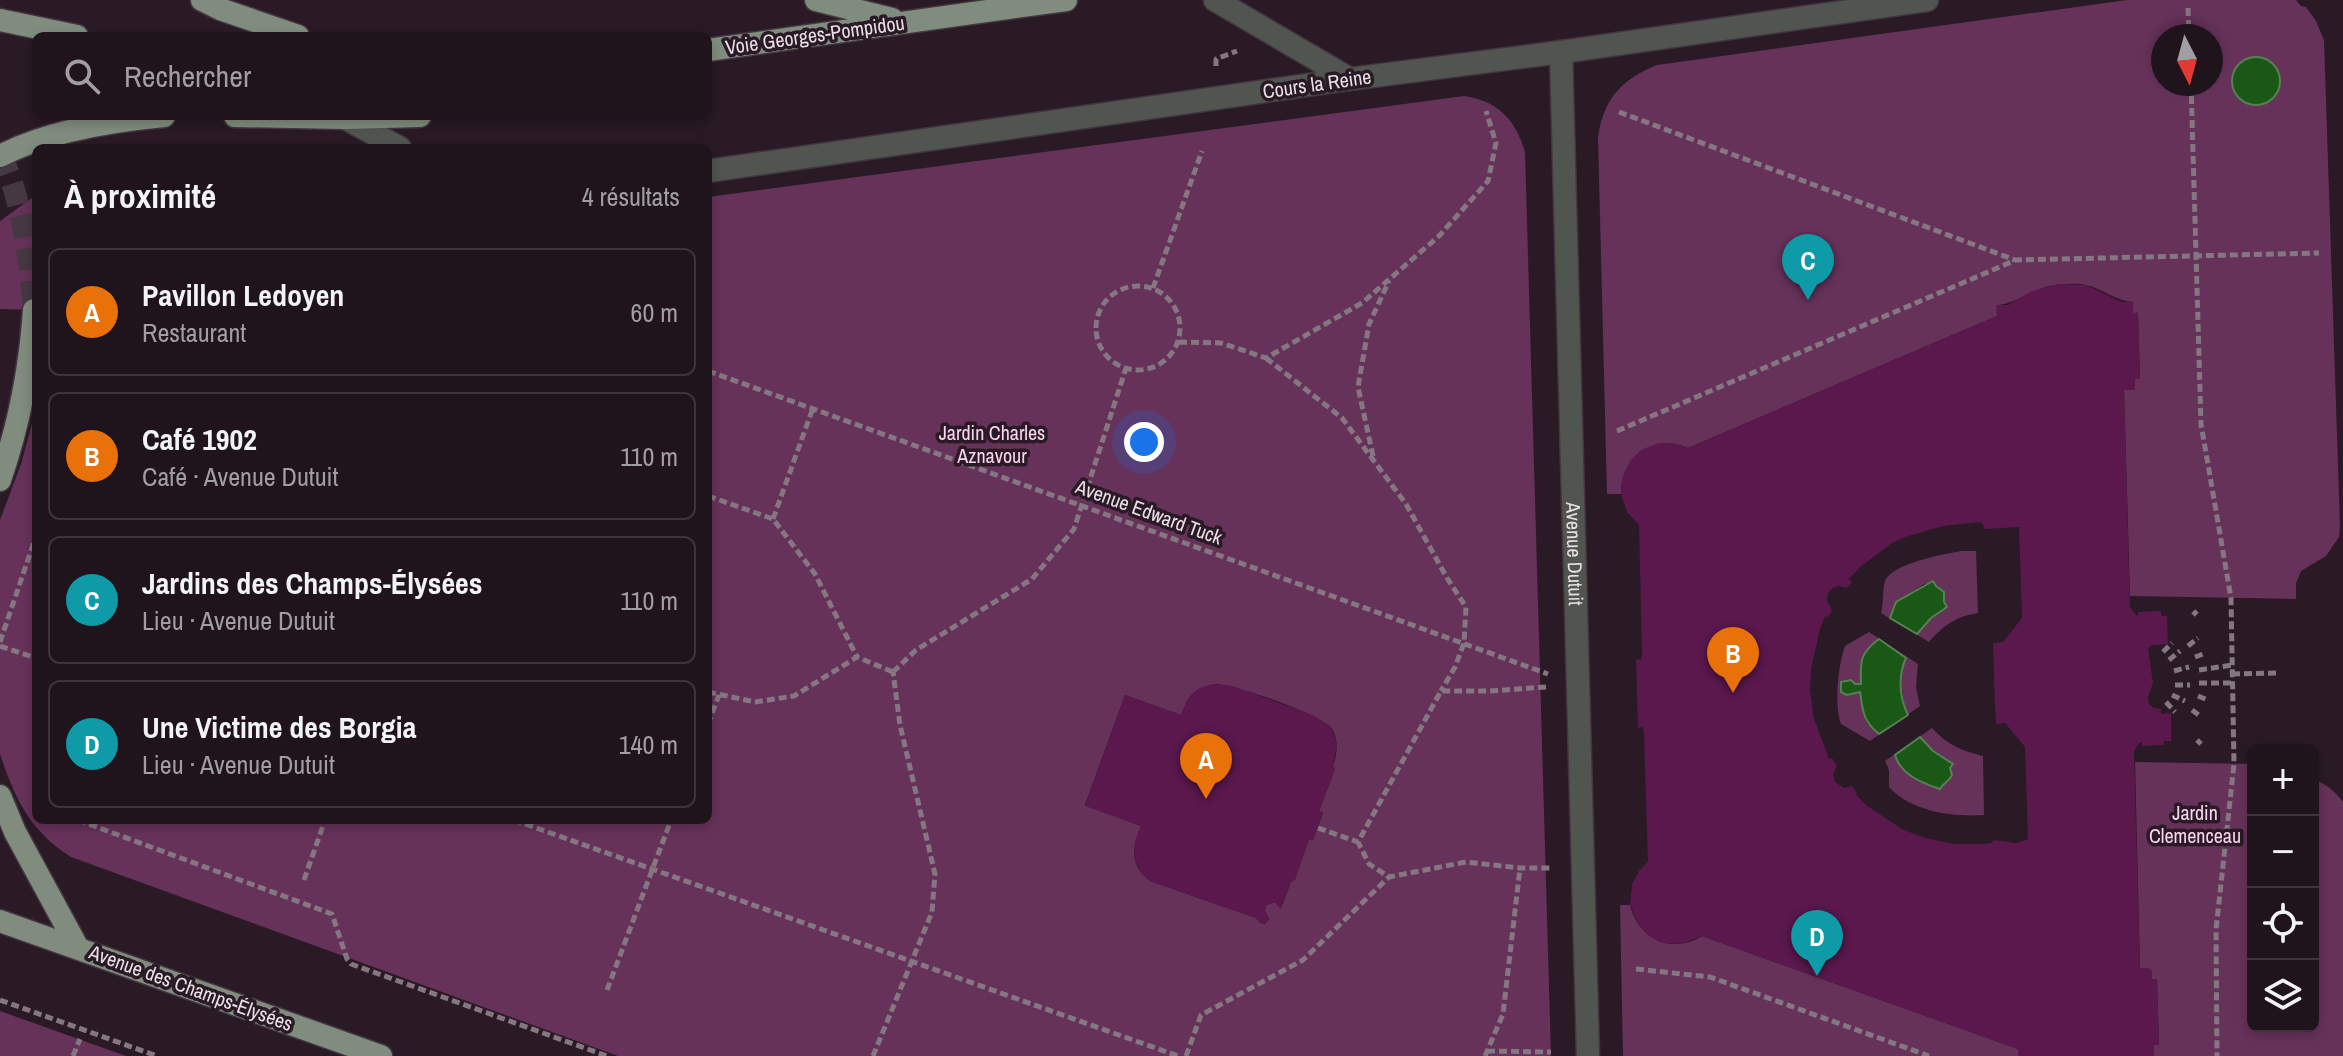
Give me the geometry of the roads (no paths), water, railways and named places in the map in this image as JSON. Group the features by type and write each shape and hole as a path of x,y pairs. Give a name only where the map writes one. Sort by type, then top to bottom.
{"main road":[{"path":"202,0 286,32"},
{"path":"816,0 905,23"},
{"name":"Voie Georges-Pompidou","path":"712,49 1066,0"},
{"path":"0,20 58,32"},
{"path":"0,156 25,143 129,120"},
{"path":"0,480 21,406 32,330"},
{"path":"0,796 15,832 78,948"},
{"name":"Avenue des Champs-Élysées","path":"0,921 381,1056"}],"street":[{"path":"1215,0 1350,79"},
{"name":"Cours la Reine","path":"712,170 1927,0"},
{"name":"Avenue Dutuit","path":"1561,52 1588,1056"},
{"path":"349,120 393,144"}],"tunnel":[{"path":"0,153 20,210 32,293"}],"place":[{"name":"Jardins des Champs-Élysées","path":"1808,300"},
{"name":"Café 1902","path":"1733,693"},
{"name":"Pavillon Ledoyen","path":"1206,799"},
{"name":"Une Victime des Borgia","path":"1817,976"}],"park label":[{"name":"Jardin Charles Aznavour","path":"992,444"},
{"name":"Jardin Clemenceau","path":"2195,824"}]}
